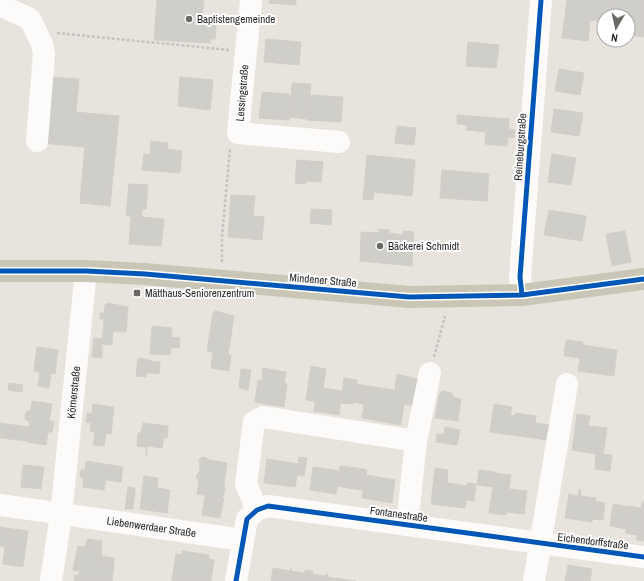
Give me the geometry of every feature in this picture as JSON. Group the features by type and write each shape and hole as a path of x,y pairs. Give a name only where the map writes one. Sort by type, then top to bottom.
{"main road":[{"name":"Mindener Straße","path":"0,271 86,271 153,274 408,297 522,295 644,279"}],"street":[{"name":"Lessingstraße","path":"250,0 238,133 339,142"},
{"name":"Reineburgstraße","path":"522,295 520,277 542,0"},
{"path":"2,11 30,19 38,35 44,54 37,141"},
{"name":"Körnerstraße","path":"61,515 86,271"},
{"name":"Fontanestraße","path":"407,525 416,442 430,373"},
{"name":"Eichendorffstraße","path":"567,384 539,544 644,557"},
{"path":"236,581 247,519 257,510 246,484 254,422 263,417 416,442"},
{"name":"Liebenwerdaer Straße","path":"0,505 61,515 243,540"},
{"name":"Fontanestraße","path":"257,510 268,506 539,544"},
{"path":"51,581 61,515"},
{"path":"534,581 539,544"}],"path":[{"path":"38,35 47,32 245,52"},
{"path":"222,248 231,143 238,133"},
{"path":"430,373 443,316 450,315"}],"building":[{"path":"157,0 204,0 202,17 209,18 211,16 214,19 216,17 220,22 216,25 215,39 210,39 210,43 154,40"},
{"path":"269,0 296,0 296,5 269,3"},
{"path":"567,0 610,0 610,8 596,8 596,21 590,20 588,41 562,38"},
{"path":"610,0 644,0 644,37 636,36 636,8 610,8"},
{"path":"266,39 301,42 299,65 264,62"},
{"path":"468,42 499,45 496,68 466,66"},
{"path":"559,69 584,73 580,95 555,91"},
{"path":"48,77 79,79 76,112 119,116 110,206 80,203 85,147 42,143"},
{"path":"180,77 213,80 210,110 178,106"},
{"path":"292,83 311,84 307,119 289,117"},
{"path":"262,92 288,94 291,97 289,120 259,118"},
{"path":"310,95 343,97 341,122 307,120"},
{"path":"554,109 583,113 579,136 551,132"},
{"path":"457,115 509,119 509,129 515,130 514,138 508,137 507,146 485,144 486,132 466,130 467,125 457,124"},
{"path":"397,126 416,128 414,145 395,143"},
{"path":"151,141 168,143 167,149 182,151 180,173 142,170 144,154 150,155"},
{"path":"552,154 576,158 571,185 548,182"},
{"path":"367,155 415,160 412,196 374,192 373,200 363,199"},
{"path":"297,160 323,162 321,182 306,181 306,184 295,183"},
{"path":"442,170 489,174 487,201 440,198"},
{"path":"129,184 148,185 146,209 142,209 142,217 126,216"},
{"path":"231,195 255,196 253,216 264,217 262,240 228,237"},
{"path":"311,209 332,210 331,225 310,223"},
{"path":"549,210 586,216 582,241 544,235"},
{"path":"131,216 164,219 161,246 129,244"},
{"path":"379,229 389,230 389,233 403,235 403,231 414,232 412,266 360,261 361,232 379,233"},
{"path":"625,231 631,262 612,266 606,234"},
{"path":"108,303 128,307 126,332 113,331 112,345 102,344 104,319 100,319 100,313 104,313 105,305"},
{"path":"215,311 234,316 228,355 231,355 229,371 211,368 213,352 207,351 213,313"},
{"path":"152,326 172,328 171,337 180,338 179,348 171,347 170,355 150,354"},
{"path":"94,338 102,339 102,358 92,357"},
{"path":"566,340 583,342 580,358 564,356"},
{"path":"582,345 617,350 614,376 578,371"},
{"path":"37,347 58,350 55,374 51,373 49,388 38,386 40,372 34,371"},
{"path":"138,358 150,360 149,373 146,373 146,377 136,376"},
{"path":"150,361 160,362 159,374 149,373"},
{"path":"311,366 326,369 323,388 342,391 339,415 314,411 315,401 306,400"},
{"path":"263,368 286,372 284,383 287,384 284,407 255,402 258,380 262,380"},
{"path":"241,369 251,370 248,390 239,388"},
{"path":"397,374 420,380 416,406 404,404 401,425 362,418 367,386 395,390"},
{"path":"344,378 357,380 353,404 341,403"},
{"path":"9,383 23,385 22,392 8,390"},
{"path":"356,384 367,386 364,404 353,402"},
{"path":"442,391 452,393 453,397 461,399 458,421 435,418 439,395"},
{"path":"32,401 52,404 49,421 54,421 52,432 48,432 46,445 27,442 30,422 25,419 26,412 31,410"},
{"path":"93,404 114,407 111,434 106,433 104,446 93,445 95,432 90,431 91,423 86,422 87,413 92,414"},
{"path":"494,404 512,407 510,415 515,416 516,413 536,416 533,438 490,432"},
{"path":"577,414 590,416 588,426 607,428 603,455 572,450"},
{"path":"0,423 29,427 27,441 0,438"},
{"path":"143,423 168,426 167,438 164,437 162,448 147,446 146,456 146,447 137,446 138,433 141,433"},
{"path":"535,423 550,425 547,440 533,438"},
{"path":"445,427 460,430 457,445 436,442 437,434 444,435"},
{"path":"596,454 612,455 610,471 595,469"},
{"path":"202,457 209,460 227,463 224,484 225,490 222,498 197,494 199,481 196,477 200,470 199,459"},
{"path":"299,457 307,458 304,476 297,475"},
{"path":"267,459 299,464 295,487 264,483"},
{"path":"86,461 123,467 121,482 106,480 104,490 83,487 84,478 80,477 81,470 85,470"},
{"path":"23,465 44,467 41,489 21,487"},
{"path":"340,466 357,468 354,489 337,486"},
{"path":"313,467 340,471 336,494 310,490"},
{"path":"357,468 367,470 364,490 354,489"},
{"path":"435,468 448,470 447,483 468,486 465,508 431,504"},
{"path":"479,470 495,472 493,487 477,485"},
{"path":"495,473 511,475 509,489 527,491 524,514 506,512 506,515 489,513"},
{"path":"366,475 395,480 392,503 362,498"},
{"path":"144,476 158,478 157,488 170,490 167,513 140,509"},
{"path":"467,483 476,484 474,501 466,500"},
{"path":"128,487 135,488 133,509 125,509"},
{"path":"579,490 581,490 580,496 596,498 592,522 565,518 569,494 578,496"},
{"path":"205,496 224,498 220,518 202,515"},
{"path":"595,501 605,503 603,520 593,519"},
{"path":"642,502 644,502 644,541 637,540 637,535 626,533 630,506 641,508"},
{"path":"613,504 630,507 627,529 610,526"},
{"path":"0,527 13,529 10,547 0,546"},
{"path":"13,529 28,531 25,552 10,550"},
{"path":"87,539 102,541 101,550 85,547"},
{"path":"5,546 10,547 10,550 25,552 23,567 3,564"},
{"path":"78,546 102,550 100,564 114,566 112,581 74,581 75,575 79,575 80,571 73,570"},
{"path":"182,551 209,555 209,559 214,560 211,581 172,581 176,554 182,555"},
{"path":"101,556 115,558 113,566 100,564"},
{"path":"568,565 592,569 590,581 565,581"},
{"path":"291,567 291,571 305,573 305,570 313,571 312,574 326,576 328,573 327,577 356,581 271,581 273,568 290,571"}],"cycle path":[{"path":"522,295 520,277 541,0"},
{"path":"0,271 86,271 145,274 409,297 522,295 644,279"},
{"path":"236,581 247,519 257,510 268,506 644,557"}],"place":[{"name":"Baptistengemeinde","path":"189,19"},
{"name":"Bäckerei Schmidt","path":"380,246"},
{"name":"Mätthaus-Seniorenzentrum","path":"137,293"}]}
